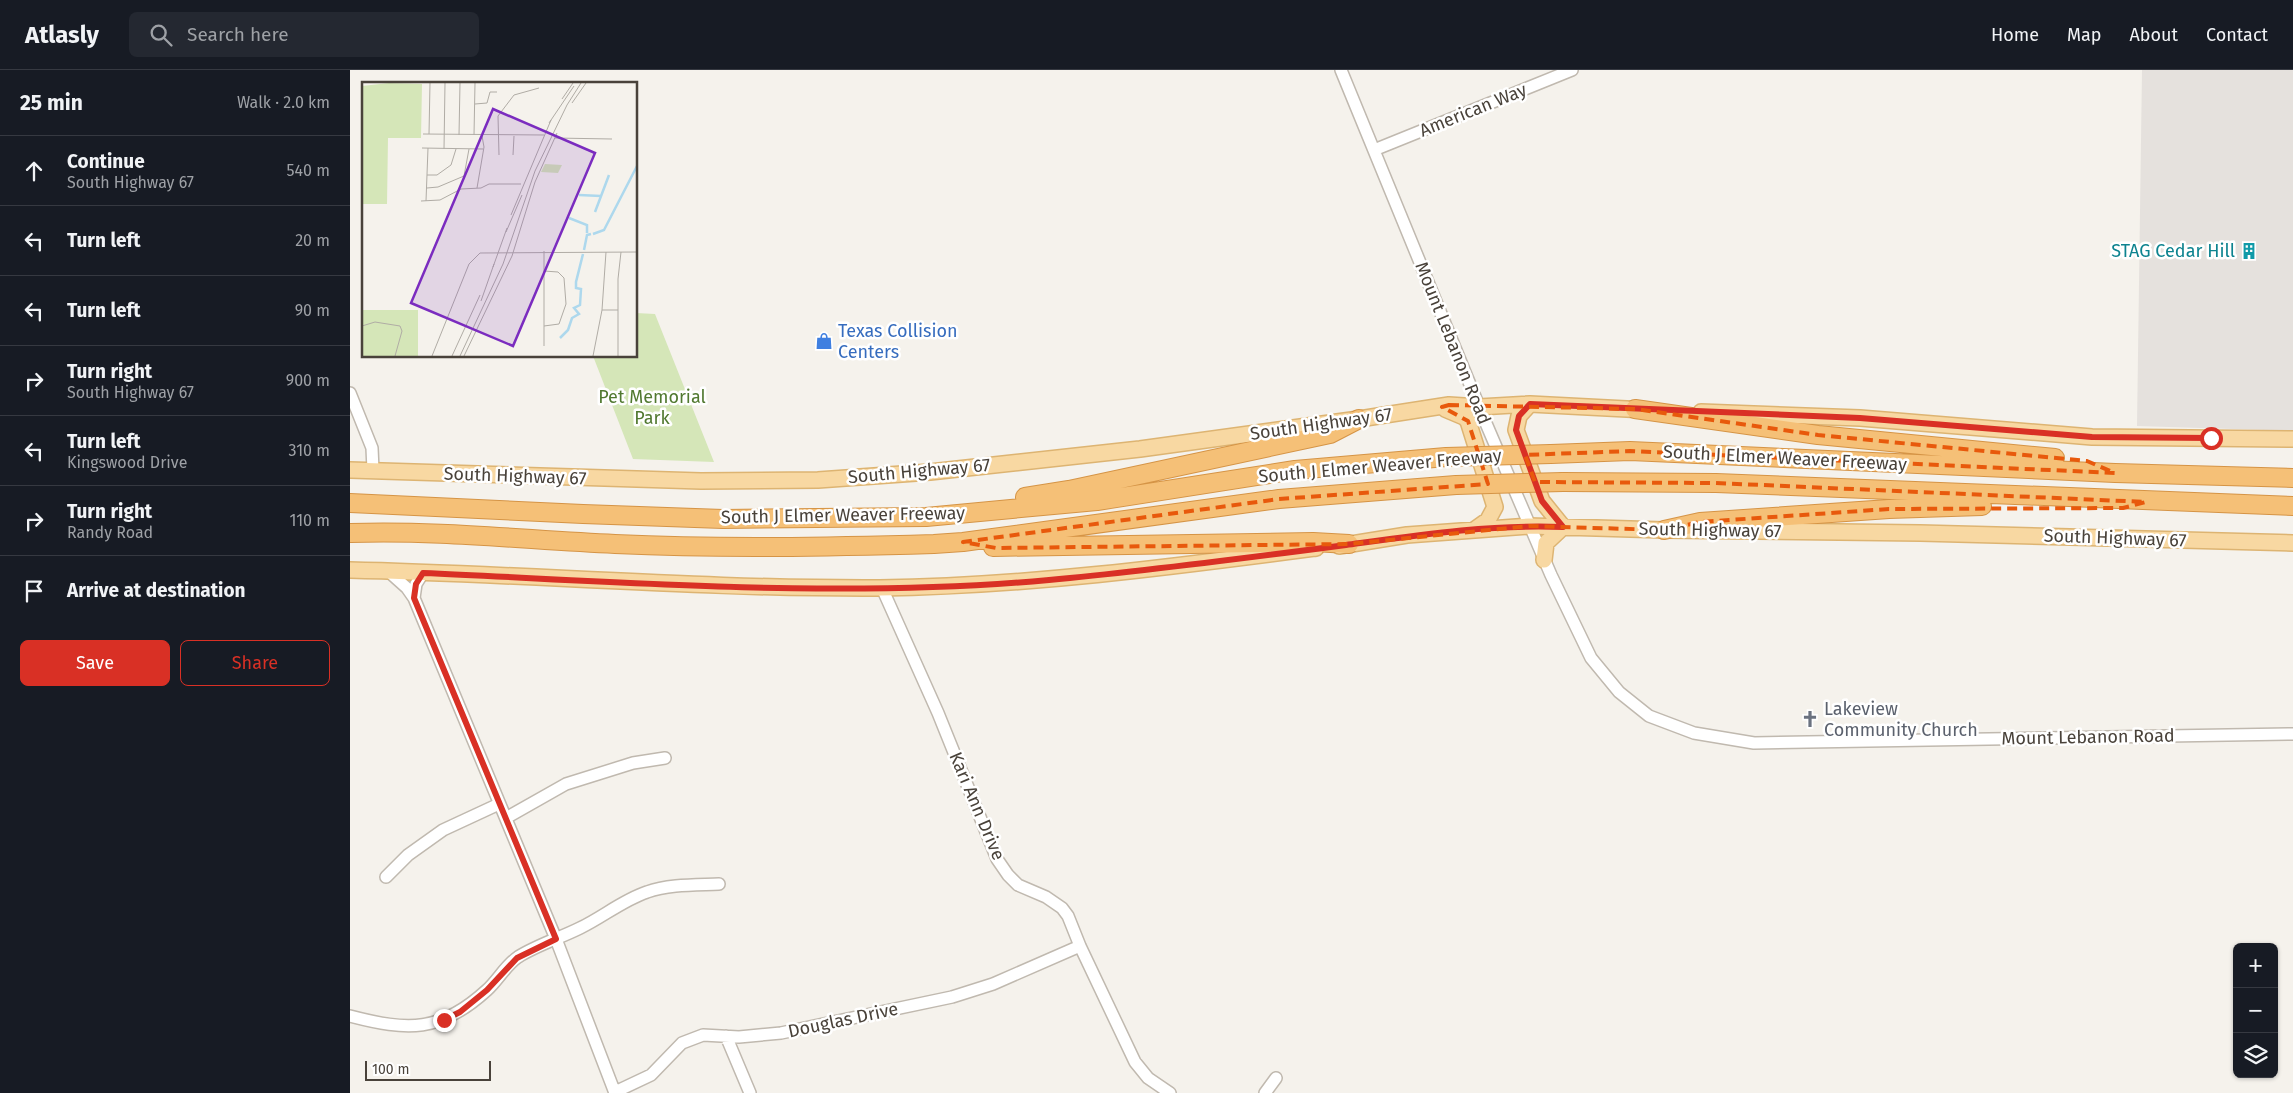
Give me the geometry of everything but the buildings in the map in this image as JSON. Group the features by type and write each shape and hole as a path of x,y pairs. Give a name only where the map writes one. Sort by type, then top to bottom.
{"highway":[{"path":"1635,409 1818,435 2087,461 2116,472"},
{"path":"926,517 977,504 1069,490 1330,434 1359,419"},
{"name":"South J Elmer Weaver Freeway","path":"350,503 583,514 723,518 926,517 1097,501 1295,470 1446,457 1630,451 2293,478"},
{"name":"South J Elmer Weaver Freeway","path":"350,533 388,531 617,544 748,548 963,542 1279,499 1456,485 1563,482 1716,483 2146,502 2293,506"},
{"path":"1664,530 1700,522 1889,509 1962,506 2123,508 2146,502"},
{"path":"963,542 996,548 1313,542 1349,544"}],"main road":[{"name":"South Highway 67","path":"350,470 702,482 818,480 930,472 1140,449 1449,405 1479,407 1530,404 1860,418 2092,437 2293,439"},
{"path":"1530,404 1519,416 1516,430 1542,501 1563,527 1546,543 1544,560"},
{"path":"1442,407 1464,417 1468,421 1495,507 1488,520 1474,530"},
{"name":"South Highway 67","path":"350,570 670,584 882,588 1049,580 1349,544 1407,535 1530,526 1664,530 1920,533 2293,543"}],"street":[{"name":"Mount Lebanon Road","path":"1341,70 1544,560 1592,658 1619,692 1650,716 1694,733 1754,744 2293,734"},
{"name":"American Way","path":"1374,150 1543,75 1572,70"},
{"path":"350,393 372,448 373,470"},
{"path":"388,571 407,588 414,598 556,939 615,1092"},
{"path":"414,598 416,584 423,573"},
{"name":"Kari Ann Drive","path":"882,588 938,713 997,859 1018,885 1046,897 1062,908 1068,916 1080,946 1135,1062 1148,1078 1170,1093"},
{"path":"506,818 566,784 633,763 665,758"},
{"path":"386,877 408,855 443,830 499,804"},
{"path":"350,1016 387,1026 410,1027 444,1020 460,1012 487,990 517,958 581,928 613,908 648,891 677,886 719,884"},
{"name":"Douglas Drive","path":"615,1092 651,1075 682,1043 692,1038 702,1035 752,1037 781,1033 952,997 993,984 1080,946"},
{"path":"726,1036 750,1093"},
{"path":"1265,1093 1276,1078"}],"highlighted area":[{"path":"1449,405 1635,409 1818,435 2087,461 2115,473 1630,451 1525,455 1535,482 1716,483 2146,502 2123,508 1889,509 1700,522 1664,530 1529,526 1349,544 996,548 963,542 1279,499 1488,484 1468,421 1442,407"}],"shaded area":[{"path":"2142,70 2293,70 2293,431 2137,426"}],"green space":[{"name":"Pet Memorial Park","path":"638,313 655,314 714,462 633,459 594,358 638,358"}],"place":[{"name":"STAG Cedar Hill","path":"2249,251"},
{"name":"Texas Collision Centers","path":"824,341"},
{"name":"Lakeview Community Church","path":"1810,719"}],"route":[{"path":"444,1020 460,1012 487,990 517,958 556,939 414,598 416,584 423,573 808,588 882,588 993,584 1049,580 1176,566 1407,535 1530,526 1563,527 1542,501 1516,430 1519,416 1530,404 1860,418 1944,423 2092,437 2211,438"}]}
